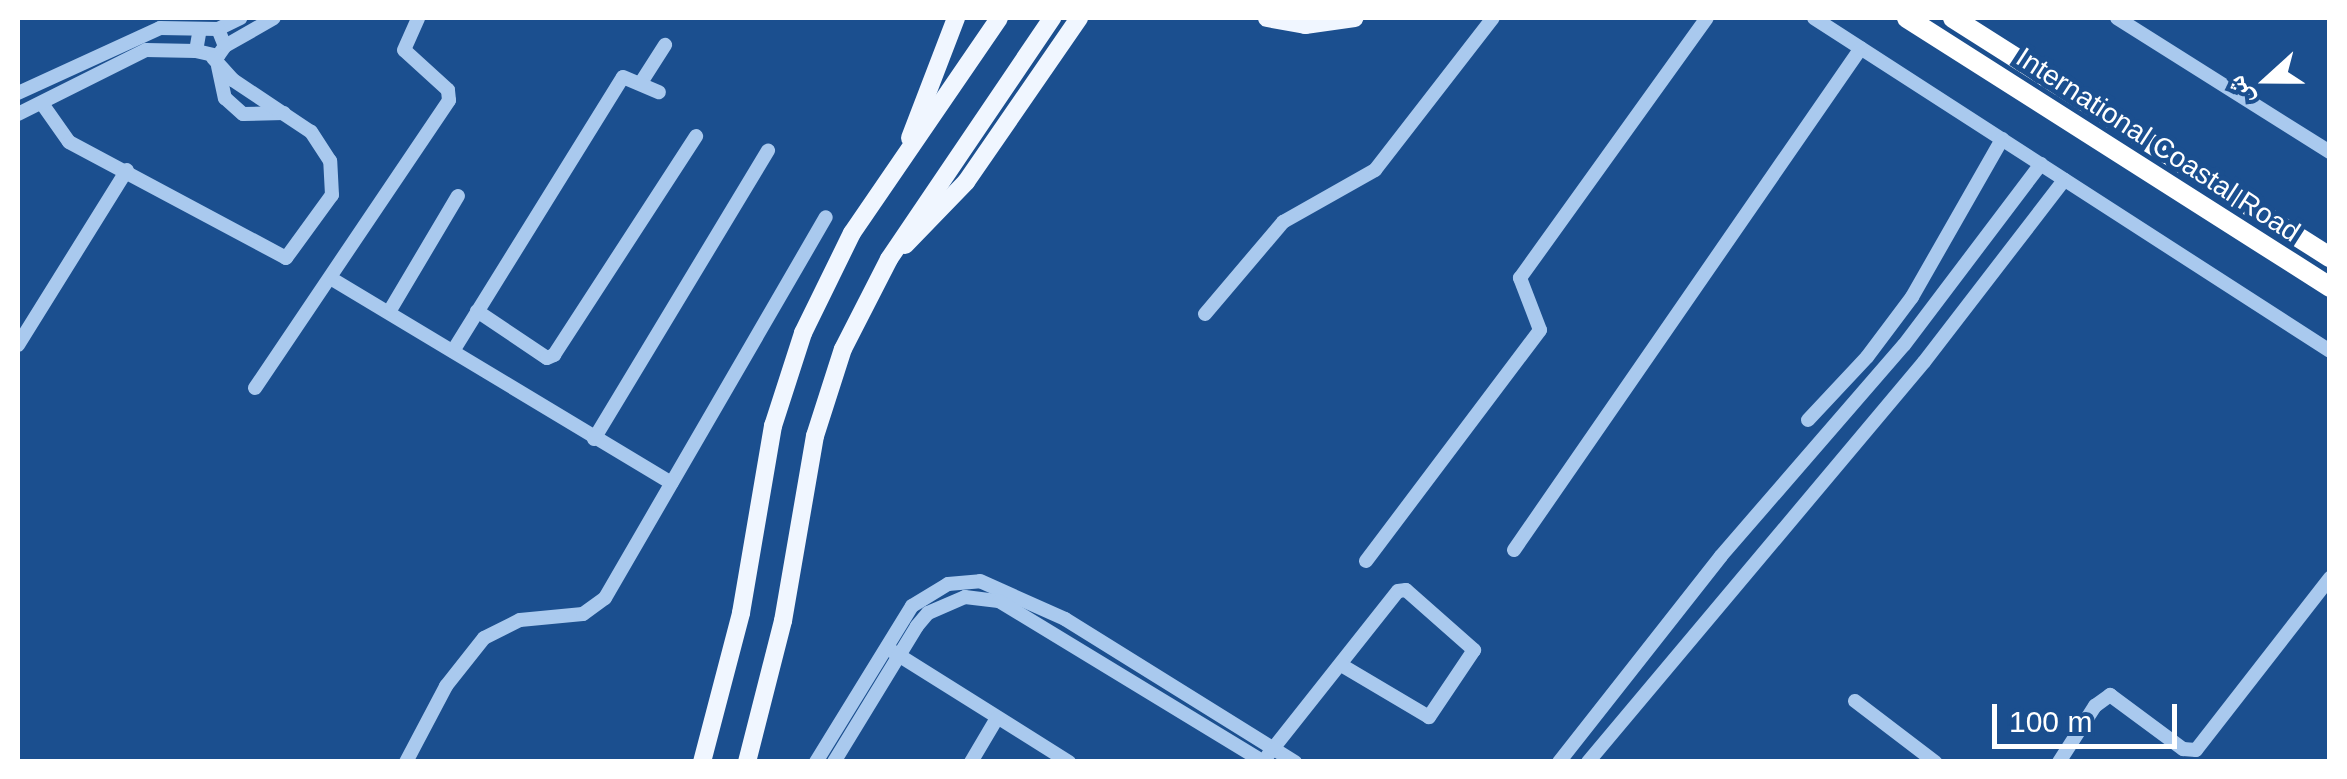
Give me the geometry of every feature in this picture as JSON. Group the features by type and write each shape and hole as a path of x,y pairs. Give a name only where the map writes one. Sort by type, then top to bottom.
{"highway":[{"name":"International Coastal Road","path":"1907,18 2329,286"},
{"name":"International Coastal Road","path":"1954,18 2330,257"}],"main road":[{"path":"904,156 956,18"},
{"path":"702,762 731,660 766,456 791,366 839,258 999,18"},
{"path":"746,762 783,622 822,408 856,319 889,258 1052,18"},
{"path":"889,258 952,200 1080,18"},
{"path":"1267,18 1305,24 1355,18"}],"street":[{"path":"30,109 146,50 196,52 215,62 322,145 333,178 324,212 286,258 60,136 30,109 19,92 141,32 218,30 241,18"},
{"path":"215,62 225,46 274,18"},
{"path":"255,388 449,100 448,90 404,50 418,18"},
{"path":"1205,314 1283,222 1374,170 1493,18"},
{"path":"1366,561 1540,330 1520,278 1707,18"},
{"path":"1814,18 2330,350"},
{"path":"2117,18 2330,152"},
{"path":"196,52 200,30"},
{"path":"218,30 225,46"},
{"path":"642,81 665,44"},
{"path":"1514,550 1861,48"},
{"path":"215,62 230,104 251,117 284,113"},
{"path":"453,351 623,77 642,81 659,92"},
{"path":"46,78 55,94"},
{"path":"477,311 548,358 554,356 696,136"},
{"path":"1808,420 1875,348 1912,297 2002,140"},
{"path":"594,439 768,150"},
{"path":"1559,762 1721,556 1983,248 2041,164"},
{"path":"18,345 127,170"},
{"path":"1576,738 1591,757 2003,264 2064,180"},
{"path":"389,312 458,196"},
{"path":"2020,196 2041,213"},
{"path":"406,762 446,686 484,638 520,620 583,614 604,598 826,217"},
{"path":"1983,248 2003,264"},
{"path":"332,278 671,483"},
{"path":"2059,762 2095,706 2110,695 2184,749 2196,750 2330,578"},
{"path":"834,762 912,606 948,584 996,584 1064,619 1295,762"},
{"path":"816,762 892,651 928,613 965,598 998,602 1264,761 1341,665 1403,589 1474,650 1428,717 1341,665"},
{"path":"1054,634 1064,619"},
{"path":"892,651 1069,762"},
{"path":"1856,701 1935,762"},
{"path":"971,762 997,718"}]}
